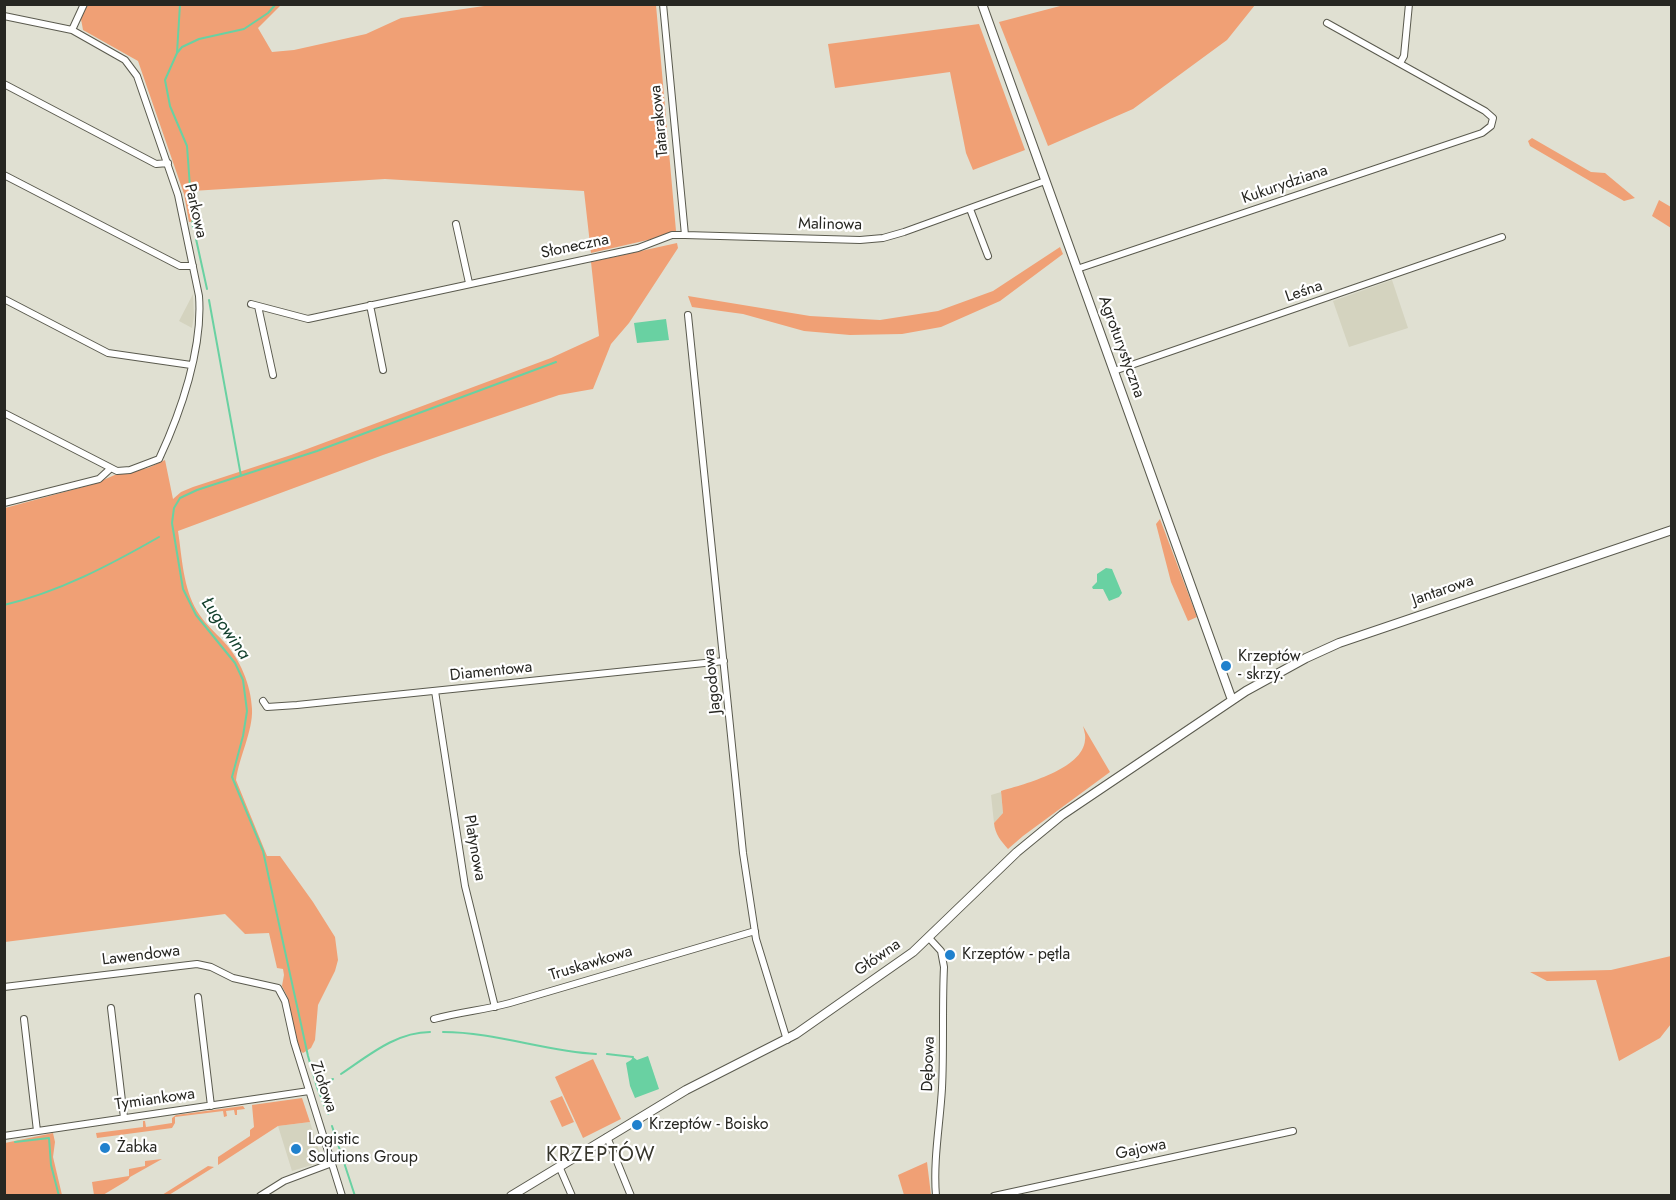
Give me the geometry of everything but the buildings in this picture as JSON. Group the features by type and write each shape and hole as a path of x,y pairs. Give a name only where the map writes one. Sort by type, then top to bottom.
{"street":[{"path":"72,30 84,4"},
{"name":"Tatarakowa","path":"663,4 685,235"},
{"name":"Agroturystyczna","path":"982,4 1232,700"},
{"path":"1327,22 1400,63 1404,56 1409,4"},
{"name":"Parkowa","path":"4,16 72,30 125,60 137,76 178,195 200,309 199,332 191,365 178,416 159,459 130,471 117,471 111,468"},
{"name":"Kukurydziana","path":"1077,269 1482,133 1491,126 1493,118 1485,111 1400,63"},
{"path":"4,84 156,164 168,163"},
{"path":"4,175 180,266 193,266"},
{"name":"Malinowa","path":"685,235 873,239 904,232 1045,181"},
{"path":"970,209 988,256"},
{"path":"456,224 469,284"},
{"name":"Słoneczna","path":"273,375 254,305 308,319 638,248 672,235 685,235"},
{"name":"Leśna","path":"1114,371 1502,237"},
{"path":"4,299 108,353 191,365"},
{"path":"370,305 383,370"},
{"name":"Jagodowa","path":"688,315 743,853 755,931 787,1040"},
{"path":"4,413 111,468 99,479 4,503"},
{"name":"Jantarowa","path":"1232,700 1306,658 1339,643 1671,530"},
{"name":"Diamentowa","path":"263,701 267,707 724,661"},
{"name":"Platynowa","path":"435,691 465,886 495,1007"},
{"name":"Główna","path":"511,1196 686,1090 787,1040 904,958 1036,836 1062,815 1232,700"},
{"name":"Truskawkowa","path":"434,1019 459,1012 495,1007 755,931"},
{"name":"Dębowa","path":"928,938 941,951 944,967 941,1106 934,1168 938,1194"},
{"name":"Lawendowa","path":"4,987 197,964 211,967 233,978 278,988"},
{"name":"Ziołowa","path":"278,988 285,1001 294,1042 342,1196"},
{"path":"198,997 211,1106"},
{"path":"111,1008 124,1118"},
{"path":"24,1019 37,1131"},
{"name":"Tymiankowa","path":"4,1136 309,1091"},
{"name":"Gajowa","path":"994,1196 1293,1131"},
{"path":"607,1137 631,1196"},
{"path":"260,1196 284,1180 332,1163"},
{"path":"559,1166 572,1196"}],"shaded area":[{"path":"87,5 281,5 258,28 272,52 294,50 366,34 401,18 491,5 656,5 676,231 591,253 584,191 385,179 192,191 196,198 199,221 189,222 184,194 138,61 83,30 81,19"},
{"path":"1064,5 1255,5 1227,40 1133,109 1048,146 999,22"},
{"path":"979,24 1025,150 973,170 966,153 950,72 835,88 828,44"},
{"path":"1532,138 1591,172 1605,173 1635,198 1624,201 1530,146 1528,141"},
{"path":"1659,200 1671,207 1671,228 1652,216"},
{"path":"677,243 678,248 629,323 611,344 593,389 559,395 383,455 178,531 184,572 192,602 203,620 235,656 244,673 249,691 252,717 236,780 267,856 280,856 335,937 338,960 318,1005 315,1040 311,1048 303,1053 298,1048 288,998 282,986 283,969 277,968 269,933 245,934 225,914 5,942 5,508 94,484 117,474 148,468 165,460 173,499 181,492 193,487 291,455 551,358 599,336 591,262"},
{"path":"1060,247 1063,254 1000,301 941,327 902,334 850,335 804,331 743,314 692,307 688,296 810,316 880,320 938,311 993,291"},
{"path":"1392,280 1408,328 1349,347 1333,301"},
{"path":"193,294 194,316 192,328 179,321"},
{"path":"666,319 669,340 637,343 634,323"},
{"path":"1160,519 1197,617 1188,621 1171,582 1156,524"},
{"path":"1106,568 1112,569 1122,593 1119,597 1109,601 1103,589 1092,587 1097,582 1097,574"},
{"path":"1083,726 1110,772 1008,849 997,834 994,823 1003,813 1001,791 1051,774 1064,767 1082,750 1085,740"},
{"path":"1001,792 1003,813 994,823 991,795"},
{"path":"1671,956 1671,1024 1660,1038 1619,1061 1596,980 1547,981 1530,972 1611,970"},
{"path":"648,1056 659,1089 635,1098 630,1086 626,1063 633,1057 637,1060"},
{"path":"593,1059 621,1119 583,1138 555,1077"},
{"path":"562,1096 574,1122 562,1127 550,1101"},
{"path":"302,1098 310,1122 278,1126 218,1165 218,1157 250,1136 250,1130 254,1127 252,1105"},
{"path":"243,1106 245,1109 237,1110 237,1115 234,1110 226,1111 227,1116 224,1117 223,1111 175,1117 172,1128 97,1138 96,1133 143,1127 143,1121 146,1127 172,1123 172,1118 176,1115"},
{"path":"310,1122 320,1154 315,1164 292,1171 278,1126"},
{"path":"53,1133 55,1142 53,1157 62,1195 5,1195 5,1143"},
{"path":"162,1159 103,1195 94,1195 92,1182 129,1176 129,1169 145,1166 145,1161"},
{"path":"927,1162 931,1195 904,1195 898,1175"},
{"path":"208,1166 214,1167 169,1195 162,1195"}],"waterway":[{"path":"177,53 180,4"},
{"name":"Ługowina","path":"193,228 187,146 170,106 165,80 182,47 199,39 244,29 268,13 276,4"},
{"name":"Ługowina","path":"196,239 207,289"},
{"name":"Ługowina","path":"209,300 241,476"},
{"name":"Ługowina","path":"328,1114 308,1056 263,851 232,777 247,711 243,680 235,663 196,615 183,589 172,523 174,508 180,498 197,490 317,451 556,362"},
{"path":"4,605 45,593 84,577 159,537"},
{"path":"341,1074 394,1041 406,1036 430,1032"},
{"path":"443,1032 481,1035 596,1054"},
{"path":"607,1054 633,1057"},
{"path":"317,1087 333,1079"},
{"name":"Ługowina","path":"332,1126 355,1196"},
{"path":"15,1142 49,1138 51,1165 59,1196"}],"place":[{"name":"Krzeptów - skrzy.","path":"1226,666"},
{"name":"Krzeptów - pętla","path":"950,955"},
{"name":"Krzeptów - Boisko","path":"637,1125"},
{"name":"Żabka","path":"105,1148"},
{"name":"Logistic Solutions Group","path":"296,1149"}],"district":[{"name":"KRZEPTÓW","path":"601,1156"}]}
